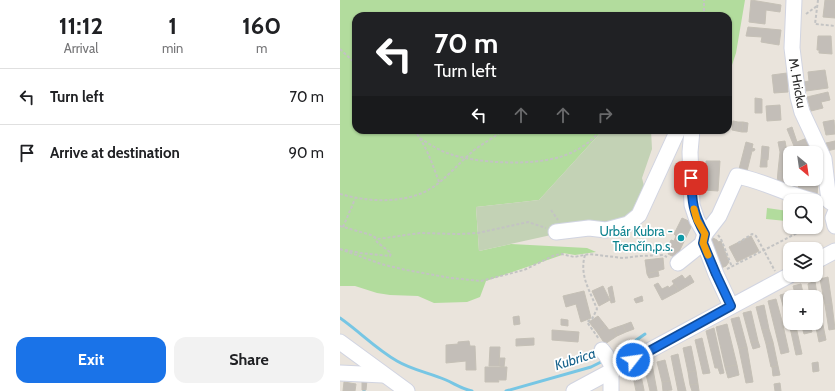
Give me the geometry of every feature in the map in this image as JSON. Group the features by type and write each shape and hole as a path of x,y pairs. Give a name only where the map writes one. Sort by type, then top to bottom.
{"street":[{"name":"M. Hricku","path":"794,0 792,48 798,97 802,112 824,158 826,204 835,226"},
{"path":"556,232 589,228 606,230 623,226 634,220 639,215 676,134"},
{"path":"692,134 690,152 692,205 716,274 736,303"},
{"path":"678,263 704,238 719,216 737,176 768,184 798,197 826,204"},
{"path":"823,257 835,251"},
{"path":"574,391 608,359 736,303 783,274"},
{"path":"340,342 383,375 407,391"},
{"path":"608,359 611,391"},
{"path":"340,373 383,375"}],"path":[{"path":"704,0 704,12"},
{"path":"818,0 815,24 835,26"},
{"path":"340,49 352,60"},
{"path":"417,134 431,159 438,182"},
{"path":"340,194 355,199 399,198 420,194 431,188 465,158 498,134"},
{"path":"420,138 438,149 465,158 500,162 530,162 551,159 577,150 590,142 597,134"},
{"path":"355,199 341,227 378,239 387,239 420,233 478,233 528,222 556,232"},
{"path":"738,243 752,234 757,238 764,250 783,274"},
{"path":"716,274 797,234"},
{"path":"704,238 711,235 720,236 732,267"},
{"path":"340,249 390,256 391,253 377,242 374,237"},
{"path":"340,249 380,264 406,270 451,278 481,280 524,270 562,254 574,257 585,255 623,258 663,255 674,259 678,263"},
{"path":"585,255 582,268 597,309 592,319 587,322 608,359"}],"green space":[{"path":"340,0 745,0 736,53 732,65 732,12 352,12 352,134 599,134 539,200 476,207 479,251 511,244 587,248 596,252 575,255 563,253 562,255 486,281 480,297 467,302 434,303 418,296 390,295 377,293 355,286 340,286"},
{"path":"599,134 651,134 652,149 642,178 644,186 642,215 479,251 476,207 539,200"},
{"path":"767,208 783,210 783,221 766,219"}],"building":[{"path":"751,0 781,5 780,12 766,10 765,24 749,22"},
{"path":"825,0 835,0 835,18 823,17"},
{"path":"748,27 781,30 779,45 761,42 762,37 746,36"},
{"path":"818,36 831,36 832,54 819,53 819,50 817,50"},
{"path":"825,70 828,88 806,91 804,82 809,81 808,72"},
{"path":"787,73 788,92 774,93 772,75"},
{"path":"828,92 830,100 821,102 823,108 811,111 807,97"},
{"path":"755,98 762,99 762,113 755,113"},
{"path":"780,105 781,120 767,121 766,106"},
{"path":"834,120 835,134 826,135 823,122"},
{"path":"733,121 738,122 737,131 732,130"},
{"path":"738,122 743,122 742,132 737,131"},
{"path":"743,122 748,123 747,132 742,132"},
{"path":"792,127 797,142 807,138 810,145 794,146 787,129"},
{"path":"785,141 786,146 783,146 783,172 778,171 780,152 778,142"},
{"path":"835,141 835,149 827,151 826,143"},
{"path":"746,142 753,144 752,148 755,149 752,151 747,171 739,169"},
{"path":"762,146 769,147 768,160 761,159"},
{"path":"761,159 767,160 767,167 760,167"},
{"path":"706,161 720,161 718,191 704,190"},
{"path":"778,171 783,172 783,186 777,184"},
{"path":"799,186 818,186 817,194 798,193"},
{"name":"Urbár Kubra - Trenčín,p.s.","path":"682,218 693,223 676,258 668,254 669,252 666,250 671,240 674,241 676,236 674,234"},
{"path":"751,236 759,251 737,262 729,247"},
{"path":"713,238 718,242 721,241 729,262 726,266 721,268 710,240"},
{"path":"663,258 664,269 647,274 645,260"},
{"path":"658,271 659,276 649,278 647,274"},
{"path":"682,275 685,279 690,275 694,282 679,291 672,281"},
{"path":"828,277 832,304 825,305 821,282 823,282 823,278"},
{"path":"815,282 816,290 809,290 808,284"},
{"path":"658,283 662,289 668,286 669,288 674,284 679,291 662,300 654,285"},
{"path":"801,284 802,290 794,290 793,286"},
{"path":"603,286 610,300 599,306 592,291"},
{"path":"612,286 615,302 611,303 608,288"},
{"path":"584,291 591,318 581,322 576,304 566,307 563,296"},
{"path":"783,294 783,306 780,295"},
{"path":"642,296 643,301 636,303 634,299"},
{"path":"776,299 789,352 781,354 768,301"},
{"path":"832,304 835,329 829,330 825,305"},
{"path":"764,305 769,329 762,330 756,307"},
{"path":"751,311 758,341 751,343 743,313"},
{"path":"519,316 520,324 514,325 513,317"},
{"path":"598,316 606,326 597,332 589,322"},
{"path":"739,317 747,347 739,349 731,319"},
{"path":"561,319 568,320 568,326 561,325"},
{"path":"631,322 634,329 626,332 623,325"},
{"path":"727,324 737,365 725,367 716,327"},
{"path":"623,325 626,332 617,336 614,328"},
{"path":"823,325 825,335 818,337 816,330 823,330"},
{"path":"606,326 609,330 614,328 617,336 605,344 597,332"},
{"path":"714,328 724,373 720,374 718,368 715,368 706,331"},
{"path":"769,329 773,342 766,344 762,330"},
{"path":"552,330 579,332 578,342 552,340"},
{"path":"803,330 811,330 812,332 804,334"},
{"path":"797,331 802,354 796,355 791,332"},
{"path":"825,335 826,340 819,342 818,337"},
{"path":"534,338 534,345 516,346 516,339"},
{"path":"702,338 710,373 703,374 695,340"},
{"path":"469,341 470,346 475,346 476,370 466,370 466,361 446,363 446,345"},
{"path":"758,341 760,347 753,349 751,343"},
{"path":"773,342 778,366 771,367 766,344"},
{"path":"691,346 696,371 688,372 683,348"},
{"path":"490,347 500,347 499,366 489,366"},
{"path":"747,347 753,382 746,383 739,349"},
{"path":"678,354 686,391 678,391 671,356"},
{"path":"500,358 505,358 504,367 499,366"},
{"path":"665,360 670,381 662,382 657,362"},
{"path":"818,362 819,371 813,372 812,363"},
{"path":"652,364 657,391 650,391 644,366"},
{"path":"737,365 739,375 728,378 725,367"},
{"path":"778,366 780,375 773,376 772,367"},
{"path":"485,367 507,367 506,380 498,380 499,382 485,382"},
{"path":"640,371 644,391 636,391 632,372"},
{"path":"696,371 698,384 690,385 688,372"},
{"path":"362,380 367,380 366,390 362,390"},
{"path":"670,381 672,390 663,391 662,382"},
{"path":"344,382 356,384 355,391 343,391"},
{"path":"780,383 781,391 775,391 774,384"},
{"path":"698,384 699,391 692,391 690,385"}],"waterway":[{"name":"Kubrica","path":"340,318 397,361 472,391"},
{"name":"Kubrica","path":"612,357 645,334"},
{"name":"Kubrica","path":"506,391 591,367 605,360"}],"slow traffic":[{"path":"694,209 697,220 705,234 703,243 708,255"}],"place":[{"name":"Urbár Kubra - Trenčín,p.s.","path":"681,238"}],"route":[{"path":"633,360 731,306 703,243 705,234 697,220 692,205 691,178"}]}
